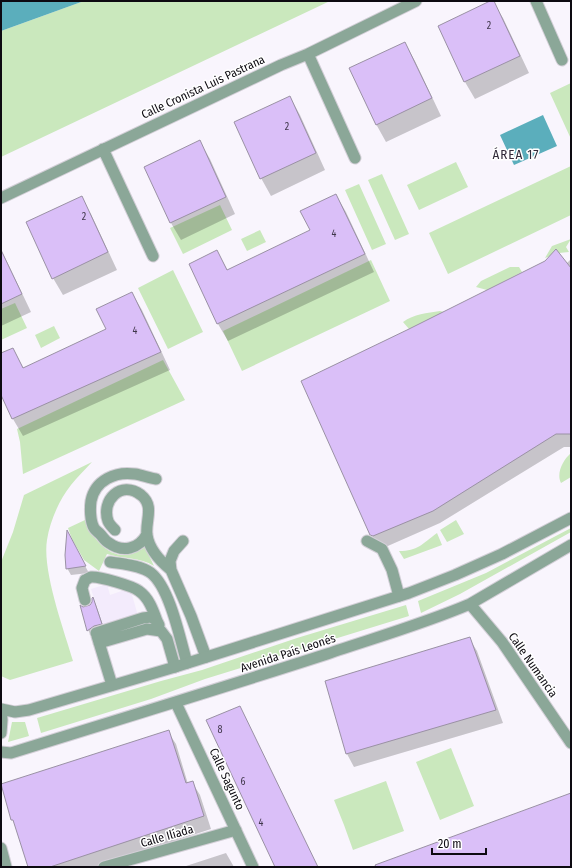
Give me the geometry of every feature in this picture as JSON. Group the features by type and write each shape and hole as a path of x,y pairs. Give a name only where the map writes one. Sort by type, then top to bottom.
{"street":[{"name":"Calle Cronista Luis Pastrana","path":"1,198 281,65 308,54 416,1"},
{"path":"536,1 562,60"},
{"path":"308,54 355,158"},
{"path":"103,149 153,256"},
{"path":"147,534 144,540 137,546 130,548 120,548 109,543 93,527 90,508 92,493 101,481 117,474 134,474 156,479"},
{"path":"115,530 108,522 107,509 109,502 119,491 125,488 133,490 146,499 149,507 147,534 149,543 162,562 171,570"},
{"name":"Avenida País Leonés","path":"1,709 15,712 29,710 175,667 399,596 455,575 496,557 571,518"},
{"path":"183,541 174,551 170,561 171,570 191,616 206,657"},
{"path":"367,541 382,549 392,570 399,596"},
{"name":"Avenida País Leonés","path":"1,752 11,753 176,703 419,623 470,604 571,545"},
{"path":"110,562 150,572 156,578 162,586 173,614 187,663"},
{"path":"86,600 82,588 85,580 90,577 101,578 128,585 140,591 150,603 161,631 167,639 175,667"},
{"name":"Calle Numancia","path":"470,604 502,642 571,743"},
{"path":"96,635 143,618 151,617 157,620"},
{"path":"96,635 146,629 161,631"},
{"path":"96,635 112,685"},
{"name":"Calle Sagunto","path":"176,703 253,867"},
{"path":"1,709 1,733"},
{"name":"Calle Ilíada","path":"104,867 236,830"},
{"path":"1,848 6,867"}],"shaded area":[{"path":"107,584 110,595 130,588 142,630 108,642 91,589"}],"green space":[{"path":"84,1 330,1 1,157 1,31"},
{"path":"571,83 571,139 550,93"},
{"path":"456,162 468,187 419,210 407,185"},
{"path":"571,166 571,215 448,274 429,233"},
{"path":"382,174 409,234 395,240 368,180"},
{"path":"359,184 386,244 372,250 345,190"},
{"path":"220,205 232,230 183,254 170,228"},
{"path":"260,230 266,242 247,251 241,239"},
{"path":"571,239 566,247 569,252 559,253 545,258 552,246"},
{"path":"371,260 390,301 242,371 223,331"},
{"path":"510,267 519,267 522,272 487,290 476,287 481,281"},
{"path":"173,270 203,332 168,349 138,288"},
{"path":"15,303 27,328 1,340 1,309"},
{"path":"440,311 444,312 409,329 403,322 407,319 425,313"},
{"path":"54,326 60,338 41,348 35,335"},
{"path":"163,360 185,400 23,474 20,442 17,429"},
{"path":"571,453 571,477 561,483 559,475 561,467 565,459"},
{"path":"92,462 73,482 63,497 53,518 47,540 46,553 51,584 73,661 10,680 1,676 1,562 13,532 24,495"},
{"path":"85,520 95,538 109,551 126,555 135,553 145,547 154,566 143,561 107,554 99,571 84,560 72,539 68,528"},
{"path":"456,520 464,534 447,542 440,530"},
{"path":"571,528 571,532 460,594 421,613 418,601 486,573"},
{"path":"437,533 442,545 404,559 399,551 411,550 423,544"},
{"path":"406,605 409,616 205,679 151,699 41,733 37,718 202,670 297,638"},
{"path":"12,722 25,722 29,736 8,742"},
{"path":"451,748 474,806 440,820 416,762"},
{"path":"386,781 395,806 344,825 334,800"},
{"path":"395,806 404,831 353,850 344,825"}],"water":[{"path":"1,1 84,1 1,31"},
{"path":"543,115 557,146 514,165 500,135"}],"building":[{"path":"490,1 494,1 520,56 464,82 438,26"},
{"path":"405,42 432,98 376,125 349,68"},
{"path":"290,96 316,153 260,179 234,122"},
{"path":"200,140 226,197 170,223 144,167"},
{"path":"336,194 365,254 217,324 189,264 217,250 227,270 310,230 300,211"},
{"path":"82,196 108,252 52,279 26,222"},
{"path":"556,249 571,268 571,434 556,434 433,511 373,536 370,535 301,381 545,261"},
{"path":"1,250 22,294 1,304"},
{"path":"132,292 161,352 12,419 1,395 1,353 13,348 23,368 106,329 96,309"},
{"path":"67,530 86,566 66,569 65,555"},
{"path":"93,597 102,624 94,626 87,631 80,605 83,607 90,605"},
{"path":"470,637 496,710 346,754 325,681"},
{"path":"240,706 318,867 275,867 206,720"},
{"path":"169,730 186,783 193,781 204,816 50,867 28,867 13,820 11,820 1,784"},
{"path":"571,793 571,867 376,867 375,865"}],"district":[{"name":"ÁREA 17","path":"516,154"}]}
